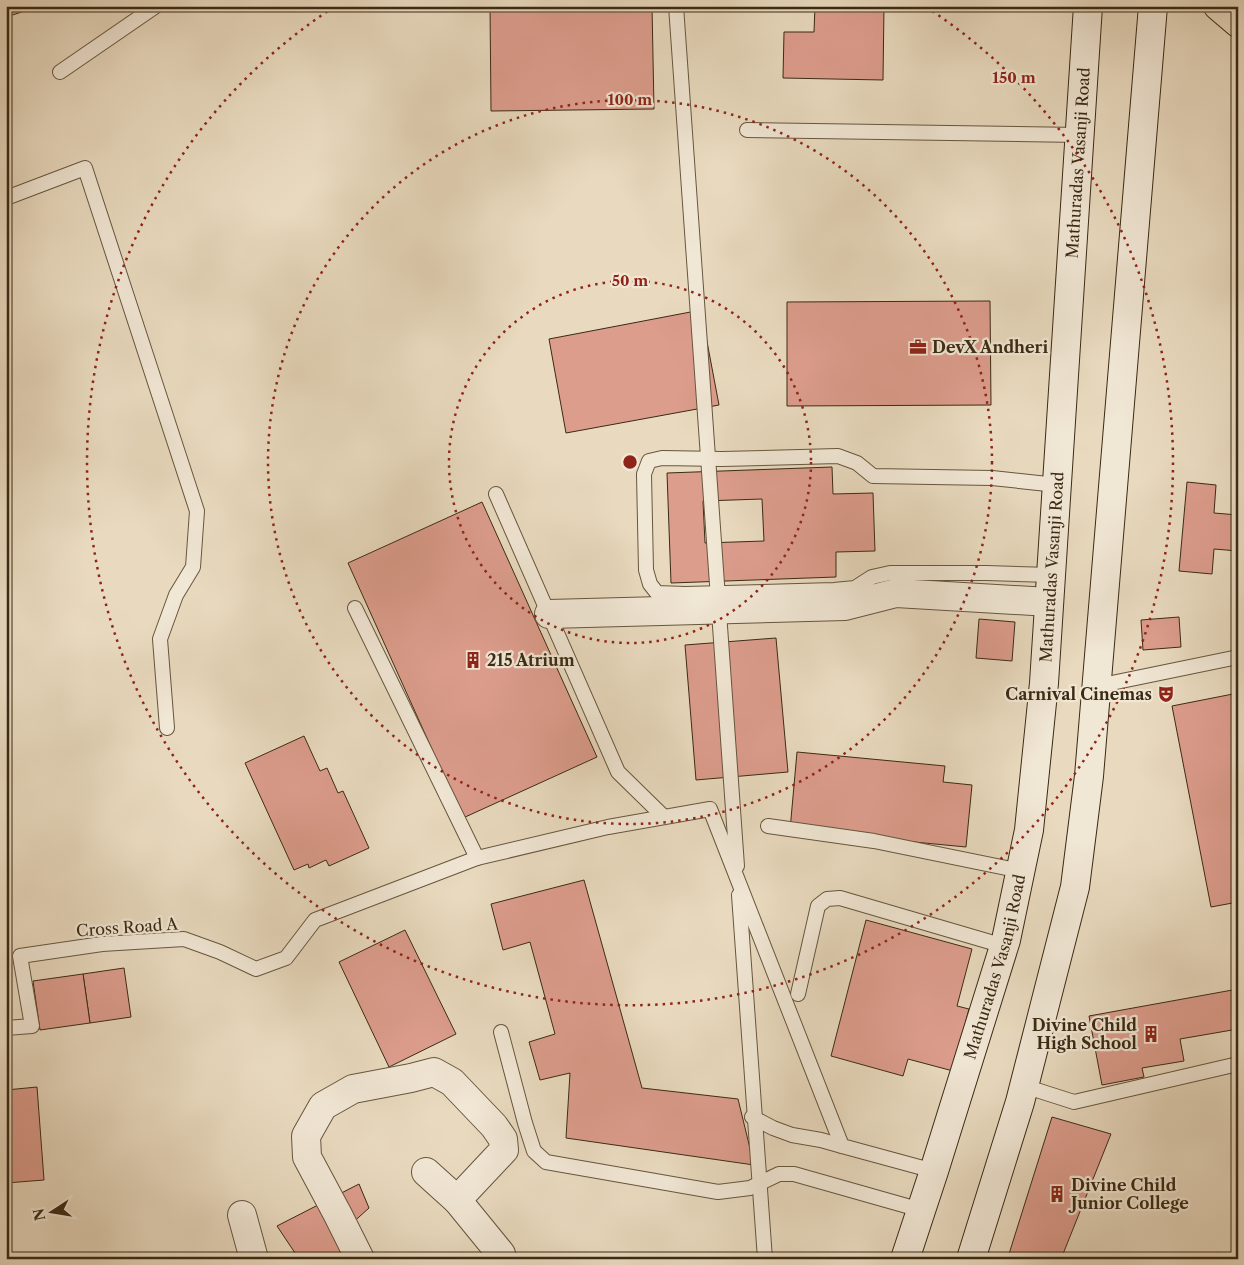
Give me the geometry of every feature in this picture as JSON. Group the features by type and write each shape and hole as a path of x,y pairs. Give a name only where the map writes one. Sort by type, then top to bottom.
{"main road":[{"name":"Mathuradas Vasanji Road","path":"905,1259 1004,946 1029,830 1044,683 1088,6"},
{"path":"971,1259 1024,1086 1075,887 1089,776 1097,686 1153,6"},
{"path":"1218,6 1238,23"},
{"path":"548,614 845,606 896,594 1049,602"},
{"path":"360,1259 307,1157 306,1136 323,1106 353,1090 434,1072 452,1082 494,1126 503,1138 504,1150 457,1200"},
{"path":"426,1172 457,1200 501,1254 502,1259"},
{"path":"242,1215 254,1259"}],"lane":[{"path":"60,72 156,6"},
{"path":"676,6 764,1259"},
{"path":"747,130 1080,135"},
{"path":"6,198 85,168 197,511 193,567 176,595 160,639 167,728"},
{"path":"1051,575 890,573 872,577 855,588 834,590 657,593 650,584 646,570 644,474 649,461 662,458 722,459 838,456 857,463 873,476 992,478 1057,484"},
{"path":"496,494 618,772 664,817"},
{"path":"355,608 477,858 608,827 710,809 842,1146"},
{"path":"1097,686 1238,657"},
{"path":"768,826 874,840 1020,871"},
{"name":"Cross Road A","path":"6,1028 32,1026 20,956 102,944 184,939 220,952 256,969 286,958 315,920 477,858"},
{"path":"798,994 818,906 827,899 840,898 1004,946"},
{"path":"501,1032 534,1151 546,1162 718,1192 750,1188 778,1174 794,1174 921,1210"},
{"path":"1024,1086 1074,1102 1238,1064"},
{"path":"752,1117 792,1135 821,1140 934,1171"}],"building":[{"path":"6,6 41,6 6,17"},
{"path":"490,6 652,6 654,109 491,111"},
{"path":"815,6 884,6 883,80 783,78 784,32 814,32"},
{"path":"990,301 991,405 787,406 787,302"},
{"path":"701,310 719,405 566,433 549,339"},
{"path":"832,467 833,494 873,493 875,551 836,552 836,577 671,583 667,473","holes":["762,499 764,541 705,543 703,501"]},
{"path":"1187,482 1216,485 1214,513 1238,515 1238,551 1214,549 1212,574 1179,571"},
{"name":"215 Atrium","path":"482,502 597,757 463,818 348,563"},
{"path":"1179,617 1181,647 1143,650 1141,620"},
{"path":"979,619 1015,622 1012,661 976,658"},
{"path":"776,638 788,772 696,780 685,645"},
{"path":"1238,693 1238,902 1211,907 1172,706"},
{"path":"304,736 320,771 327,768 338,793 343,791 369,848 329,866 326,860 309,868 308,864 294,870 245,763"},
{"path":"797,752 945,766 943,782 972,785 966,847 790,830"},
{"path":"584,880 642,1088 738,1099 754,1165 566,1138 570,1073 540,1080 529,1042 555,1034 530,942 503,950 491,904"},
{"path":"866,920 972,949 957,1006 969,1009 953,1071 908,1059 903,1076 831,1056"},
{"path":"405,930 456,1034 389,1067 339,962"},
{"path":"124,968 131,1017 90,1023 83,974"},
{"path":"83,974 90,1023 40,1030 33,981"},
{"name":"Divine Child High School","path":"1238,989 1238,1029 1180,1039 1184,1061 1142,1068 1144,1077 1102,1085 1089,1016"},
{"path":"37,1087 44,1180 6,1183 6,1090"},
{"name":"Divine Child Junior College","path":"1052,1117 1111,1134 1061,1259 1025,1259 1009,1254"},
{"path":"359,1184 369,1208 349,1226 365,1259 299,1259 277,1226"}],"place":[{"name":"DevX Andheri","path":"918,347"},
{"name":"215 Atrium","path":"473,660"},
{"name":"Carnival Cinemas","path":"1166,694"},
{"name":"Divine Child High School","path":"1151,1034"},
{"name":"Divine Child Junior College","path":"1057,1194"}]}
